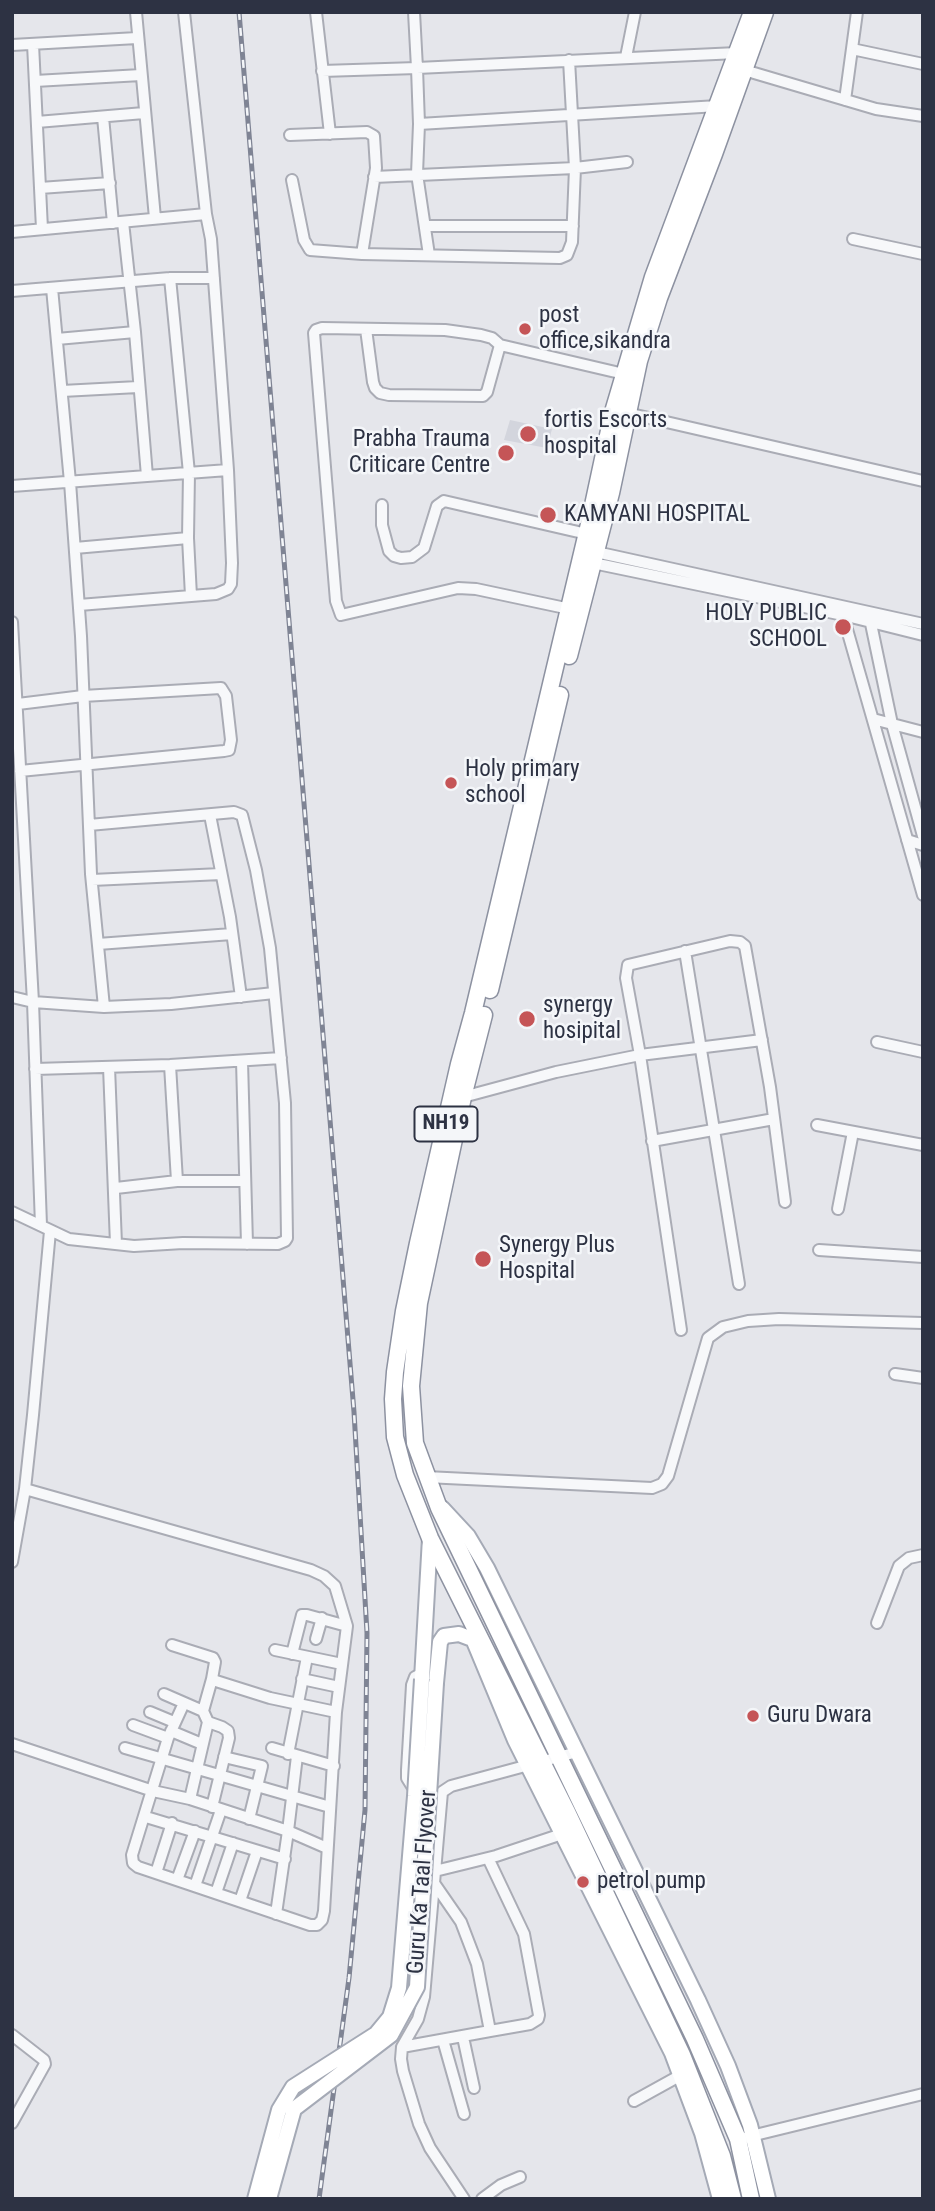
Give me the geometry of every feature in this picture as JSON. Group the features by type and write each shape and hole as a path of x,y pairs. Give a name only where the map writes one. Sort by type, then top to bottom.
{"highway":[{"name":"NH19","path":"733,2199 722,2156 682,2055 568,1812 536,1765 430,1538 405,1475 395,1437 395,1372 400,1335 459,1064 570,609 613,412 653,277 753,13"},
{"name":"NH19","path":"751,2199 746,2137 695,2039 434,1499 415,1443 411,1386 419,1303 463,1097 627,413 659,298 744,70 753,13"}],"main road":[{"path":"434,1499 477,1549 728,2066 746,2137 768,2199"},
{"name":"Guru Ka Taal Flyover","path":"254,2199 279,2110 293,2087 376,2034 390,2017 399,1988 415,1796 430,1538"},
{"name":"Guru Ka Taal Flyover","path":"269,2199 293,2109 391,2035 417,1987 440,1642 444,1636 459,1634 479,1642"},
{"path":"536,1765 562,1834 681,2075 702,2133 720,2199"}],"street":[{"path":"136,12 155,218"},
{"path":"79,605 224,592 231,584 228,470 211,239 184,12"},
{"path":"316,12 330,134"},
{"path":"414,12 419,124 417,174 429,255"},
{"path":"626,57 635,12"},
{"path":"845,100 858,12"},
{"path":"12,45 137,38"},
{"path":"33,44 42,229"},
{"path":"852,50 923,64"},
{"path":"322,71 737,53"},
{"path":"292,180 306,246 317,252 559,258 570,250 573,226 575,168 569,60"},
{"path":"744,70 876,109 923,116"},
{"path":"35,81 141,75"},
{"path":"419,124 718,106"},
{"path":"37,122 144,113"},
{"path":"103,117 110,183 130,281 147,476"},
{"path":"290,135 367,132 374,136 374,177 362,254"},
{"path":"374,177 575,168 627,162"},
{"path":"40,188 110,183"},
{"path":"12,232 206,214"},
{"path":"425,226 573,226"},
{"path":"853,239 923,254"},
{"path":"12,291 170,278 214,278"},
{"path":"170,278 189,472 191,596"},
{"path":"52,288 75,548 92,880 104,1007"},
{"path":"570,609 458,587 341,615 336,601 313,338 316,330 322,328 457,331 492,338 500,345 624,374"},
{"path":"366,328 375,388 380,393 389,395 483,396 489,386 500,345"},
{"path":"57,339 135,332"},
{"path":"62,391 138,387"},
{"path":"627,413 923,481"},
{"path":"12,486 228,470"},
{"path":"382,505 382,525 389,551 401,558 412,557 424,548 437,506 444,500 587,534"},
{"path":"75,548 188,538"},
{"path":"594,557 842,610 923,635"},
{"path":"842,610 923,895"},
{"path":"870,618 923,624"},
{"path":"870,618 892,724 923,836"},
{"path":"12,622 45,1228 25,1489 12,1562"},
{"path":"18,704 82,696 221,688 226,696 231,740 229,750 223,751 20,771"},
{"path":"873,719 923,732"},
{"path":"12,1212 69,1239 134,1246 183,1243 278,1244 286,1238 285,1103 281,1058 270,948 245,821 239,813 89,825"},
{"path":"210,815 241,997"},
{"path":"907,841 923,845"},
{"path":"92,880 222,874"},
{"path":"98,944 232,934"},
{"path":"681,1330 626,978 628,965 730,941 740,942 745,946 762,1040 785,1202"},
{"path":"685,951 739,1284"},
{"path":"12,997 33,1002 104,1007 171,1004 274,993"},
{"path":"463,1097 556,1072 640,1055 762,1040"},
{"path":"877,1042 923,1052"},
{"path":"35,1069 109,1068 281,1058"},
{"path":"242,1061 247,1244"},
{"path":"170,1065 177,1181"},
{"path":"109,1068 116,1188 116,1244"},
{"path":"653,1141 774,1119"},
{"path":"817,1125 923,1145"},
{"path":"838,1209 853,1132"},
{"path":"116,1188 177,1181 245,1181"},
{"path":"819,1250 923,1257"},
{"path":"426,1477 652,1488 662,1484 668,1476 708,1338 723,1327 748,1321 779,1319 923,1323"},
{"path":"895,1374 923,1378"},
{"path":"25,1489 311,1570 324,1576 335,1586 347,1626 336,1712 322,1920 317,1925 276,1914 133,1863 132,1856 162,1758 184,1703"},
{"path":"877,1623 899,1566 909,1558 923,1555"},
{"path":"292,1654 300,1618 307,1615 347,1626"},
{"path":"316,1639 322,1618"},
{"path":"172,1645 213,1657 215,1662 190,1799"},
{"path":"275,1650 342,1664"},
{"path":"276,1914 292,1796 296,1704 307,1657"},
{"path":"422,1676 415,1677 412,1685 407,1778 412,1786 442,1792 451,1786 577,1752"},
{"path":"212,1679 296,1704 336,1712"},
{"path":"302,1679 339,1687"},
{"path":"164,1694 184,1703 228,1731 212,1836 195,1886"},
{"path":"150,1712 171,1730 202,1744"},
{"path":"134,1725 171,1730"},
{"path":"12,1744 153,1791 190,1799 288,1831 327,1848"},
{"path":"125,1748 330,1807"},
{"path":"272,1748 334,1766"},
{"path":"224,1757 262,1766 249,1819"},
{"path":"442,1792 424,1997 418,2019 402,2047 403,2071 419,2123 430,2148 464,2199"},
{"path":"146,1817 285,1860"},
{"path":"156,1873 172,1823"},
{"path":"177,1880 195,1831"},
{"path":"435,1877 562,1834"},
{"path":"216,1893 233,1843"},
{"path":"240,1901 257,1851"},
{"path":"402,2047 530,2024 540,2015 524,1934 488,1858"},
{"path":"435,1877 461,1922 477,1964 490,2031"},
{"path":"12,2035 44,2060 45,2064 12,2123"},
{"path":"463,2037 474,2088"},
{"path":"443,2040 464,2114"},
{"path":"634,2101 681,2075"},
{"path":"746,2137 923,2094"},
{"path":"482,2199 500,2185 520,2177"}],"shaded area":[{"name":"fortis Escorts hospital","path":"510,420 552,429 547,448 504,440"}],"railway":[{"path":"239,12 354,1412 367,1633 365,1810 349,1978 319,2199"}],"place":[{"name":"post office,sikandra","path":"525,329"},
{"name":"fortis Escorts hospital","path":"528,434"},
{"name":"Prabha Trauma Criticare Centre","path":"506,453"},
{"name":"KAMYANI HOSPITAL","path":"548,515"},
{"name":"HOLY PUBLIC SCHOOL","path":"843,627"},
{"name":"Holy primary school","path":"451,783"},
{"name":"synergy hosipital","path":"527,1019"},
{"name":"Synergy Plus Hospital","path":"483,1259"},
{"name":"Guru Dwara","path":"753,1716"},
{"name":"petrol pump","path":"583,1882"}]}
